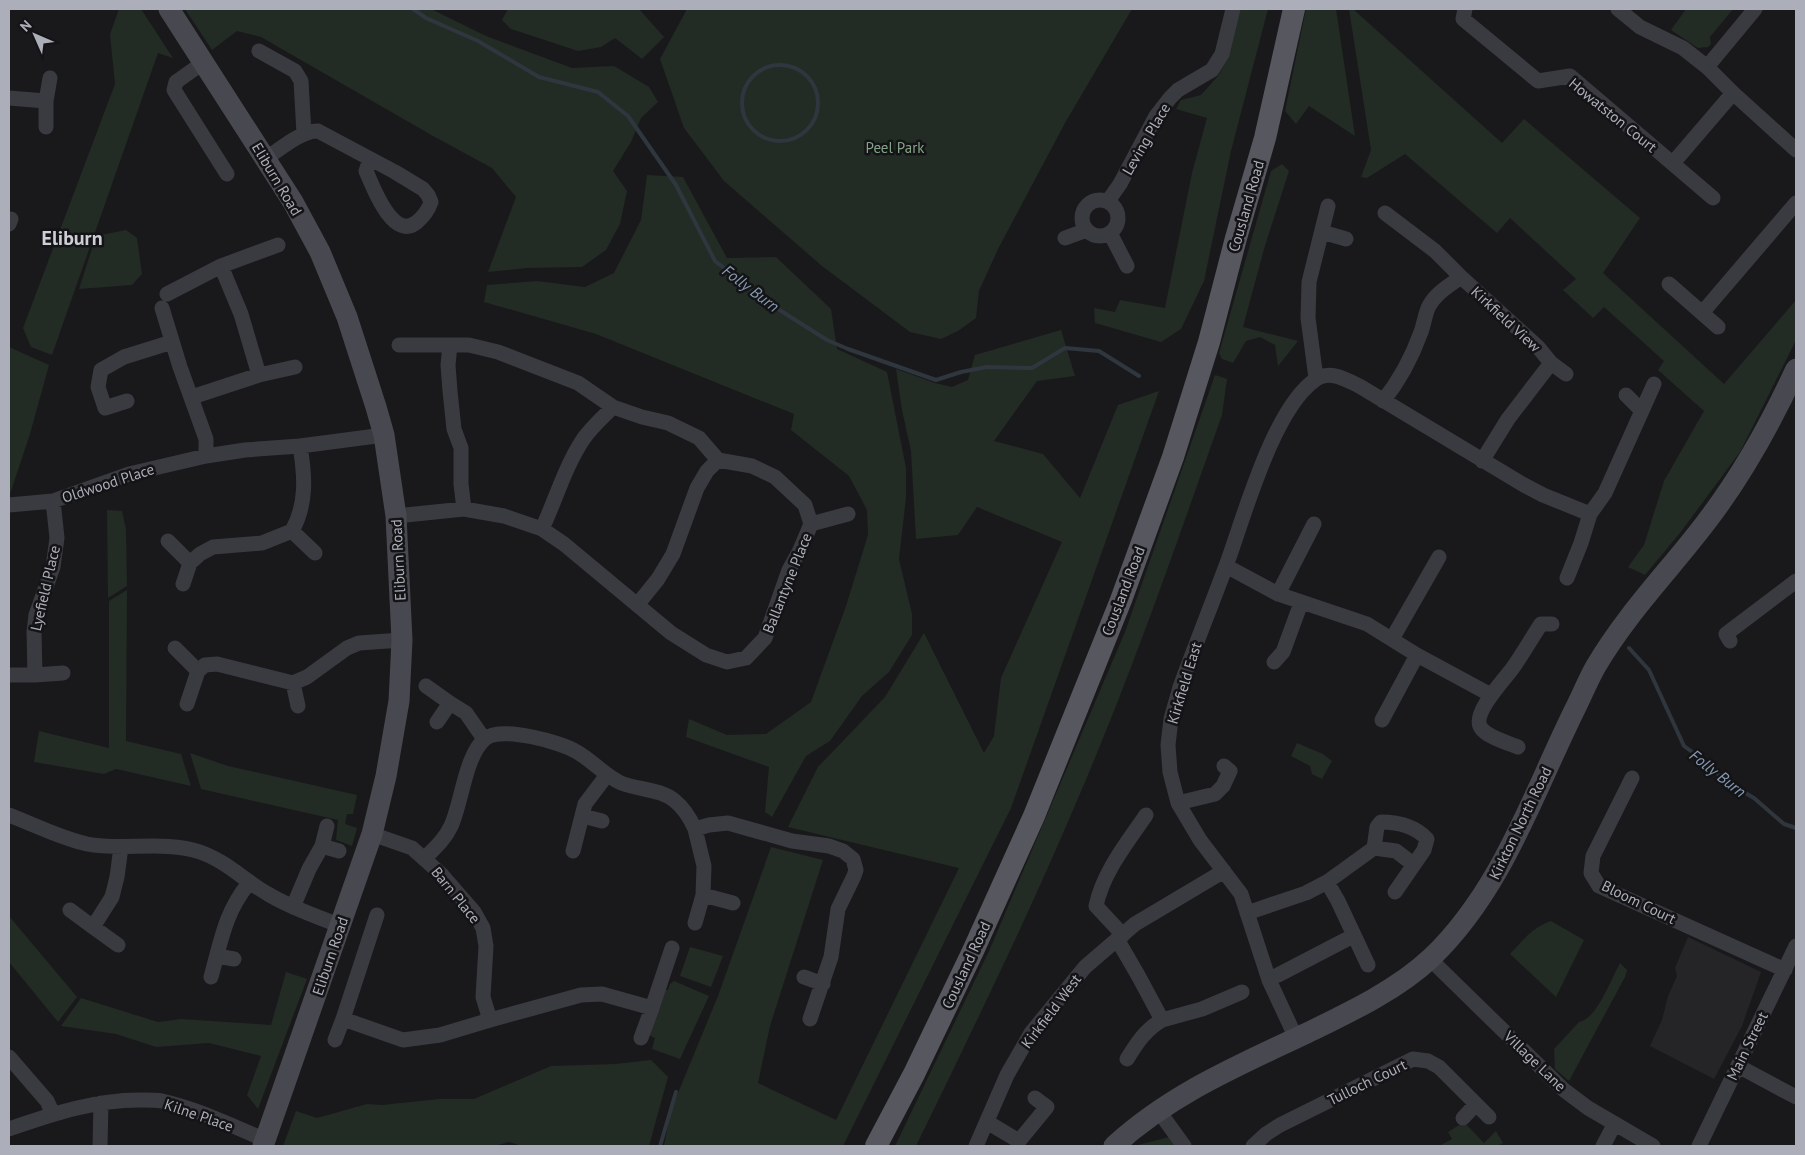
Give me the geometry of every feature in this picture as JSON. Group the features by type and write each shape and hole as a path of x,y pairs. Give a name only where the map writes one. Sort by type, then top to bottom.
{"main road":[{"name":"Cousland Road","path":"876,1146 914,1074 973,951 1034,816 1121,600 1167,475 1210,342 1236,238 1265,138 1294,9"}],"street":[{"name":"Eliburn Road","path":"169,9 292,202 320,252 347,317 384,435 396,516 402,640 398,701 386,776 372,834 265,1143"},
{"name":"Leving Place","path":"1108,201 1120,184 1156,116 1170,98 1178,90 1212,70 1222,54 1233,9"},
{"name":"Howatston Court","path":"1465,9 1463,18 1538,81 1570,76 1713,198"},
{"path":"1618,9 1640,28 1684,48 1796,150"},
{"path":"1707,67 1755,9"},
{"path":"259,51 295,71 301,81 304,134"},
{"path":"204,62 176,82 174,90 227,174"},
{"path":"46,127 46,102 50,78"},
{"path":"1673,163 1733,93"},
{"path":"9,98 46,102"},
{"path":"265,159 304,134 318,131 395,172 423,189 431,202 424,216 412,226 404,226 392,219 383,206 366,171 370,159"},
{"path":"1096,200 1108,201 1118,214 1117,225 1110,233 1098,236 1087,230 1083,225 1082,219 1085,207 1096,200"},
{"path":"1702,313 1796,203"},
{"path":"1328,206 1309,282 1308,318 1316,378 1330,375 1342,377 1543,496 1590,514"},
{"name":"Kirkfield View","path":"1385,212 1435,252 1538,347 1551,363 1566,374"},
{"path":"1065,238 1087,230"},
{"path":"1322,232 1346,239"},
{"path":"1110,233 1127,266"},
{"path":"206,456 206,439 172,342 164,301 221,266 278,245"},
{"path":"221,266 241,314 260,375"},
{"name":"Kirkfield View","path":"1384,401 1403,374 1412,356 1422,332 1429,306 1438,293 1460,277"},
{"path":"1669,284 1718,327"},
{"path":"127,401 100,411 98,387 101,370 124,357 172,342"},
{"path":"399,345 468,345 498,352 578,383 613,407 642,417 668,423 699,438 718,460 707,471 696,488 673,554 658,579 637,605"},
{"path":"450,345 448,365 450,391 454,429 461,448 461,484 464,509"},
{"name":"Kirkfield View","path":"1482,461 1508,419 1551,363"},
{"path":"192,397 260,375 295,367"},
{"name":"Kirkton North Road","path":"1114,1146 1158,1110 1185,1092 1349,1013 1394,986 1430,959 1467,919 1501,867 1595,668 1624,622 1706,522 1744,469 1771,421 1796,369"},
{"name":"Kirkfield East","path":"1296,1038 1269,980 1241,894 1200,840 1178,804 1170,772 1168,745 1171,719 1191,656 1226,566 1268,448 1292,406 1316,378"},
{"path":"1567,578 1582,543 1590,514 1605,493 1654,384"},
{"path":"1626,396 1641,410"},
{"path":"542,529 556,498 562,478 573,456 585,437 613,407"},
{"name":"Oldwood Place","path":"9,505 53,501 129,474 206,456 244,450 300,446 384,435"},
{"path":"183,584 190,563 200,554 214,547 262,542 292,531 299,518 303,501 305,473 300,446"},
{"name":"Ballantyne Place","path":"396,516 464,509 504,516 542,529 564,544 670,633 706,656 727,662 746,658 766,638 788,570 800,550 811,524 805,505 775,477 752,466 718,460"},
{"name":"Lyefield Place","path":"35,675 34,632 36,615 53,567 56,538 53,501"},
{"name":"Ballantyne Place","path":"811,524 848,514"},
{"path":"1278,594 1314,524"},
{"path":"292,531 315,553"},
{"path":"168,541 190,563"},
{"path":"1392,639 1439,557"},
{"path":"1226,566 1278,594 1366,624 1417,655 1491,695"},
{"path":"1724,632 1796,581"},
{"path":"1274,662 1283,652 1301,603"},
{"path":"1518,747 1495,743 1481,729 1478,722 1491,695 1511,670 1541,624 1552,624"},
{"path":"187,704 198,671 205,665 217,664 293,683 313,674 346,648 359,643 402,640"},
{"path":"175,648 198,671"},
{"path":"1382,720 1417,655"},
{"path":"9,675 63,673"},
{"path":"293,683 298,706"},
{"path":"426,686 466,713 484,738"},
{"path":"437,722 450,703"},
{"path":"425,858 451,828 470,764 484,738 492,734 503,733 542,740 577,752 620,782 659,793 674,800 688,813 695,829 704,866 703,895 695,923"},
{"path":"1178,804 1215,794 1224,786 1230,770"},
{"path":"573,851 585,804 608,775"},
{"name":"Bloom Court","path":"1632,778 1593,856 1592,873 1599,886 1785,970"},
{"path":"9,815 65,838 88,844 121,847 181,848 200,852 220,861 249,883 293,907 341,926"},
{"path":"1146,815 1116,858 1098,892 1096,906 1120,937 1162,1020"},
{"path":"583,816 602,822"},
{"path":"1374,848 1377,826 1381,822 1406,824 1420,831 1428,839 1424,850 1394,892"},
{"path":"695,829 728,823 792,841 829,846 848,854 855,864 854,876 838,909 831,957 810,1019"},
{"path":"293,907 309,869 322,846 328,826"},
{"name":"Barn Place","path":"372,834 412,848 425,858 474,912 483,928 486,946 483,997 490,1020"},
{"path":"322,846 339,852"},
{"path":"93,927 112,897 121,847"},
{"path":"1247,913 1306,893 1327,882 1374,848 1396,851 1413,864"},
{"name":"Kirkfield West","path":"976,1146 1007,1075 1031,1033 1085,967 1135,924 1224,871"},
{"path":"1327,882 1368,965"},
{"path":"211,977 228,914 249,883"},
{"path":"703,895 733,903"},
{"path":"70,910 118,946"},
{"path":"335,1040 377,915"},
{"path":"1278,975 1353,936"},
{"name":"Main Street","path":"1699,1146 1796,946"},
{"path":"642,1038 672,948"},
{"path":"217,956 234,959"},
{"name":"Village Lane","path":"1430,959 1553,1081 1588,1108 1653,1146"},
{"path":"804,977 823,984"},
{"path":"1126,1059 1150,1027 1162,1020 1202,1009 1242,992"},
{"path":"343,1019 404,1040 440,1035 581,995 602,994 652,1008"},
{"path":"9,1057 47,1101 53,1114"},
{"name":"Tulloch Court","path":"1253,1146 1266,1134 1280,1126 1413,1060 1428,1061 1439,1067 1488,1117"},
{"path":"1738,1066 1796,1097"},
{"path":"987,1122 1023,1144 1047,1107 1035,1098"},
{"name":"Kilne Place","path":"9,1129 53,1114 101,1103 126,1100 160,1100 199,1112 265,1143"},
{"path":"100,1146 101,1103"},
{"path":"1463,1118 1476,1104"},
{"path":"1158,1110 1184,1146"},
{"path":"1602,1146 1614,1124"}],"shaded area":[{"path":"1688,937 1761,972 1742,1026 1714,1079 1650,1046 1662,1020 1668,996 1677,976 1675,968"}],"green space":[{"path":"119,9 141,9 173,58 158,53 52,355 31,347 23,328 115,84 110,34"},
{"path":"185,9 431,9 486,36 572,68 614,66 649,87 658,102 641,118 631,142 613,171 627,191 620,224 606,250 582,267 528,268 488,272 516,197 492,168 261,37 237,31 212,50"},
{"path":"508,9 639,9 664,37 642,59 615,38 601,47 578,51 511,29 502,20"},
{"name":"Peel Park","path":"687,9 1132,9 1065,123 998,249 979,291 976,318 958,331 941,339 910,332 822,266 724,181 684,128 660,59"},
{"path":"1240,9 1268,9 1231,151 1204,281 1181,329 1161,342 1095,323 1094,308 1115,312 1120,300 1165,308 1192,173 1207,118 1176,109 1181,100 1201,95 1218,76 1228,58"},
{"path":"1306,9 1336,9 1355,136 1309,106 1296,124 1285,111"},
{"path":"1349,9 1353,9 1502,143 1524,119 1640,218 1603,273 1724,384 1796,300 1796,340 1740,452 1680,533 1645,575 1628,567 1644,545 1664,481 1704,411 1658,370 1664,361 1604,307 1593,318 1563,290 1576,279 1510,218 1497,233 1405,154 1367,178 1361,177 1371,150"},
{"path":"1686,9 1733,9 1710,37 1711,44 1708,47 1698,48 1671,30"},
{"path":"1282,164 1289,171 1264,249 1243,327 1298,341 1278,366 1275,345 1260,337 1246,341 1233,363 1222,359 1219,353 1271,171"},
{"path":"647,175 683,177 727,258 776,257 831,309 837,349 887,372 906,468 906,498 899,559 912,614 912,635 889,672 862,696 830,741 806,756 772,817 765,812 769,767 686,737 689,719 727,735 766,734 811,702 846,606 868,535 867,510 849,476 791,430 794,414 596,334 484,302 487,285 537,281 585,287 614,273 641,220"},
{"path":"126,230 137,238 142,274 132,285 79,289 96,236"},
{"path":"1061,330 1075,376 1037,381 994,441 1043,454 1080,498 1118,405 1159,391 1011,808 843,1146 664,1146 671,1110 718,996 771,847 823,860 770,1026 758,1083 836,1120 959,868 788,827 818,767 885,697 924,633 984,753 994,736 1001,678 1062,542 977,507 958,535 916,539 911,451 896,369 952,387 968,380 975,355"},
{"path":"9,347 49,365 30,434 9,497"},
{"path":"1215,375 1227,379 1222,415 1116,707 1018,933 916,1146 895,1146 989,951 1125,632"},
{"path":"107,510 122,511 126,529 127,586 108,598"},
{"path":"127,590 126,741 181,754 191,786 116,769 104,774 34,762 39,731 109,748 109,601"},
{"path":"1297,743 1323,754 1332,761 1322,779 1312,774 1310,766 1291,756"},
{"path":"190,753 228,766 357,795 353,814 347,814 345,824 357,828 352,846 336,840 338,820 201,789"},
{"path":"9,916 77,997 58,1022 9,962"},
{"path":"1551,921 1584,940 1556,997 1510,954 1534,930"},
{"path":"690,947 723,956 711,987 680,976"},
{"path":"1620,963 1627,970 1625,977 1569,1081 1555,1069 1554,1049 1579,1022 1592,1014"},
{"path":"286,972 307,979 258,1109 247,1095 261,1056 209,1043 156,1047 116,1034 61,1026 81,998 158,1022 181,1019 271,1025"},
{"path":"674,981 709,996 680,1059 652,1049 655,1038 649,1035 664,990 668,990 670,984"},
{"path":"651,1060 668,1077 649,1146 522,1146 509,1142 494,1146 283,1146 296,1111 317,1118 367,1104 382,1105 439,1099 474,1099 551,1066 616,1064"},
{"path":"1464,1122 1484,1143 1496,1131 1503,1143 1498,1146 1439,1146 1452,1139 1448,1132"},
{"path":"1169,1137 1178,1146 1136,1146 1138,1145"}],"waterway":[{"name":"Folly Burn","path":"413,9 426,18 478,41 539,77 598,92 628,116 676,185 715,261 770,304 827,340 936,380 961,372 987,367 1032,368 1065,348 1099,351 1139,376"},
{"path":"780,65 794,68 807,76 815,89 818,103 815,117 807,130 794,138 780,141 766,138 753,130 745,117 742,103 745,89 753,76 766,68 780,65"},
{"name":"Folly Burn","path":"1629,648 1649,670 1684,746 1706,762 1725,781 1754,798 1784,824 1796,828"},
{"path":"660,1146 676,1092"}],"district":[{"name":"Eliburn","path":"72,238"}]}
